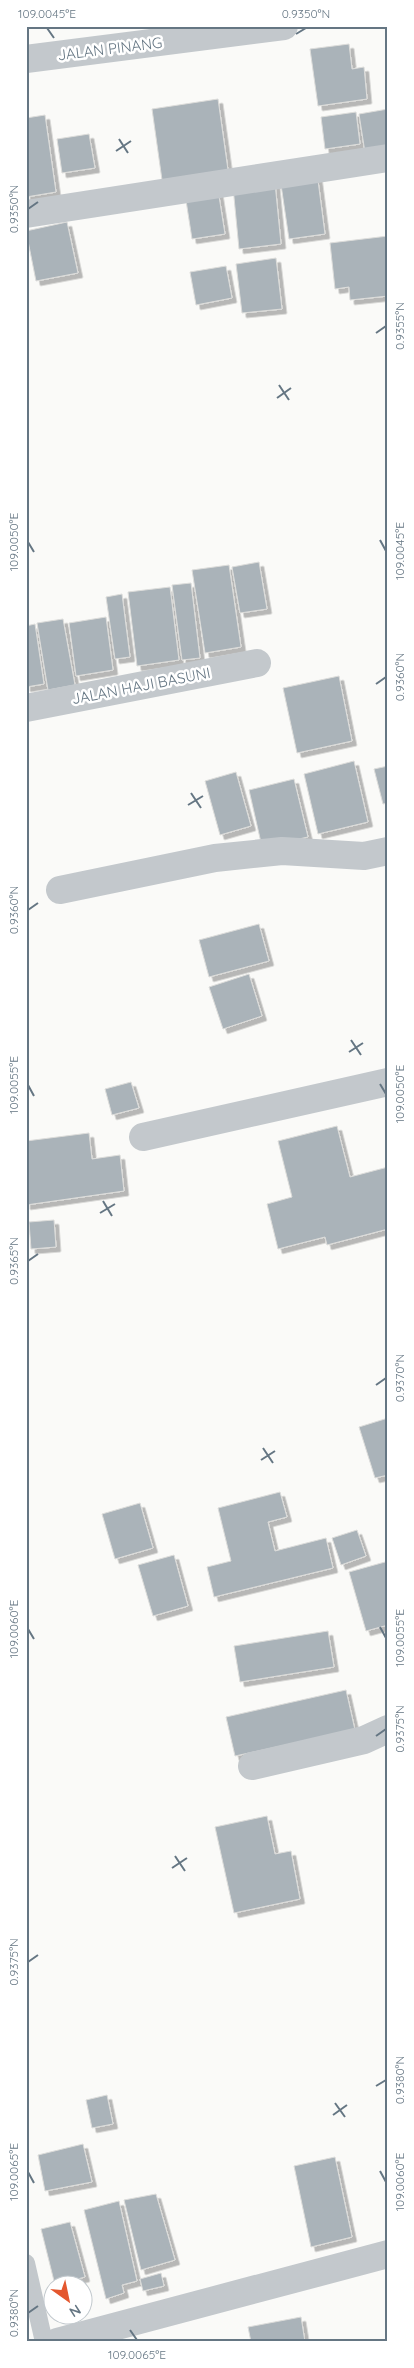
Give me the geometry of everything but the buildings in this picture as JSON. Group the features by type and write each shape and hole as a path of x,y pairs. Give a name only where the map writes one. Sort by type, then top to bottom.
{"street":[{"name":"JALAN PINANG","path":"26,60 284,26"},
{"path":"26,214 388,158"},
{"name":"JALAN HAJI BASUNI","path":"26,708 257,663"},
{"path":"60,890 215,858 282,851 364,856 388,851"},
{"path":"143,1138 388,1082"},
{"path":"252,1766 364,1740 388,1729"},
{"path":"57,2342 388,2254"}],"lane":[{"path":"26,2263 44,2342"}]}
